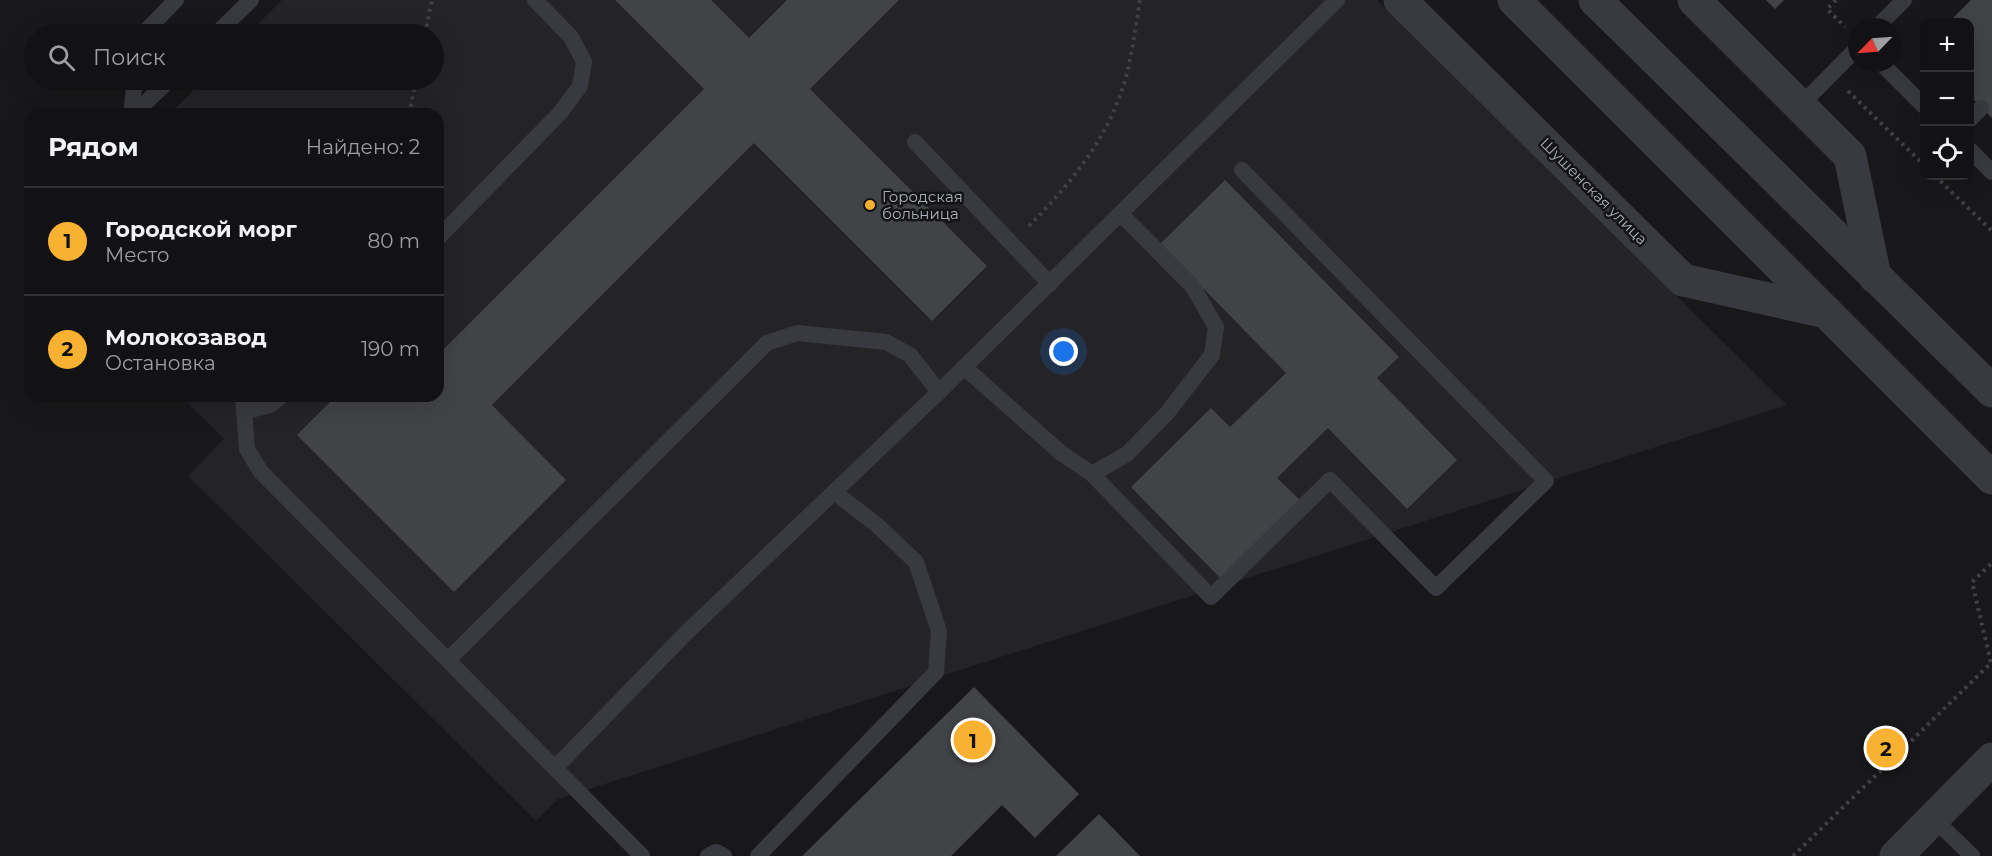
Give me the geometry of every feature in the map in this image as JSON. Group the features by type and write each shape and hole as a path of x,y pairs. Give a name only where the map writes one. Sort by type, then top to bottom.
{"street":[{"name":"Шушенская улица","path":"1400,0 1683,279 1826,312"},
{"path":"1514,0 1992,477"},
{"path":"1595,0 1992,391"},
{"path":"1694,0 1850,156 1875,277"},
{"path":"1896,856 1992,759"}],"lane":[{"path":"153,24 176,0"},
{"path":"226,24 251,0"},
{"path":"444,232 560,113 580,86 584,62 571,37 535,0"},
{"path":"555,768 687,633 939,392 1338,0"},
{"path":"1886,18 1904,0"},
{"path":"1800,106 1848,57"},
{"path":"1890,72 1920,102"},
{"path":"133,108 134,90"},
{"path":"140,108 159,90"},
{"path":"915,142 1050,284"},
{"path":"1974,154 1992,172"},
{"path":"964,367 1061,453 1092,474 1211,597 1330,480 1436,588 1546,481 1242,170"},
{"path":"1092,474 1127,454 1167,413 1212,356 1216,327 1193,287 1121,214"},
{"path":"449,660 766,344 797,333 886,342 910,355 939,392"},
{"path":"274,402 270,405 243,404 247,449 261,472 642,856"},
{"path":"758,856 936,672 939,631 916,562 877,525 834,492"},
{"path":"1933,818 1972,856"},
{"path":"708,856 716,852 724,856"}],"path":[{"path":"427,24 432,0"},
{"path":"1011,243 1048,207 1076,174 1108,128 1127,73 1140,0"},
{"path":"1836,0 1827,9 1848,30"},
{"path":"1831,74 1920,161"},
{"path":"410,108 414,90"},
{"path":"1939,180 1992,231"},
{"path":"1793,856 1991,663 1972,582 1992,563"}],"shaded area":[{"path":"282,0 1377,0 1787,405 558,799 536,821 188,476 224,439 186,402 444,402 444,108 176,108 194,90 444,90 444,24 258,24"}],"building":[{"name":"Городская больница","path":"615,0 711,0 749,38 787,0 899,0 810,89 987,266 932,321 754,143 492,405 566,480 454,592 297,435 330,402 444,402 444,349 704,89"},
{"path":"1766,0 1784,0 1775,9"},
{"path":"1971,0 1992,0 1992,118 1974,100 1974,18 1953,18"},
{"path":"1225,180 1399,357 1377,378 1457,460 1407,509 1328,428 1277,478 1300,500 1220,578 1131,487 1211,408 1230,427 1286,373 1160,244"},
{"path":"974,687 1079,794 1035,838 1002,805 951,856 802,856"},
{"path":"1099,814 1140,856 1056,856"}],"place":[{"name":"Городская больница","path":"870,205"},
{"name":"Городской морг","path":"973,740"},
{"name":"Молокозавод","path":"1886,748"}]}
